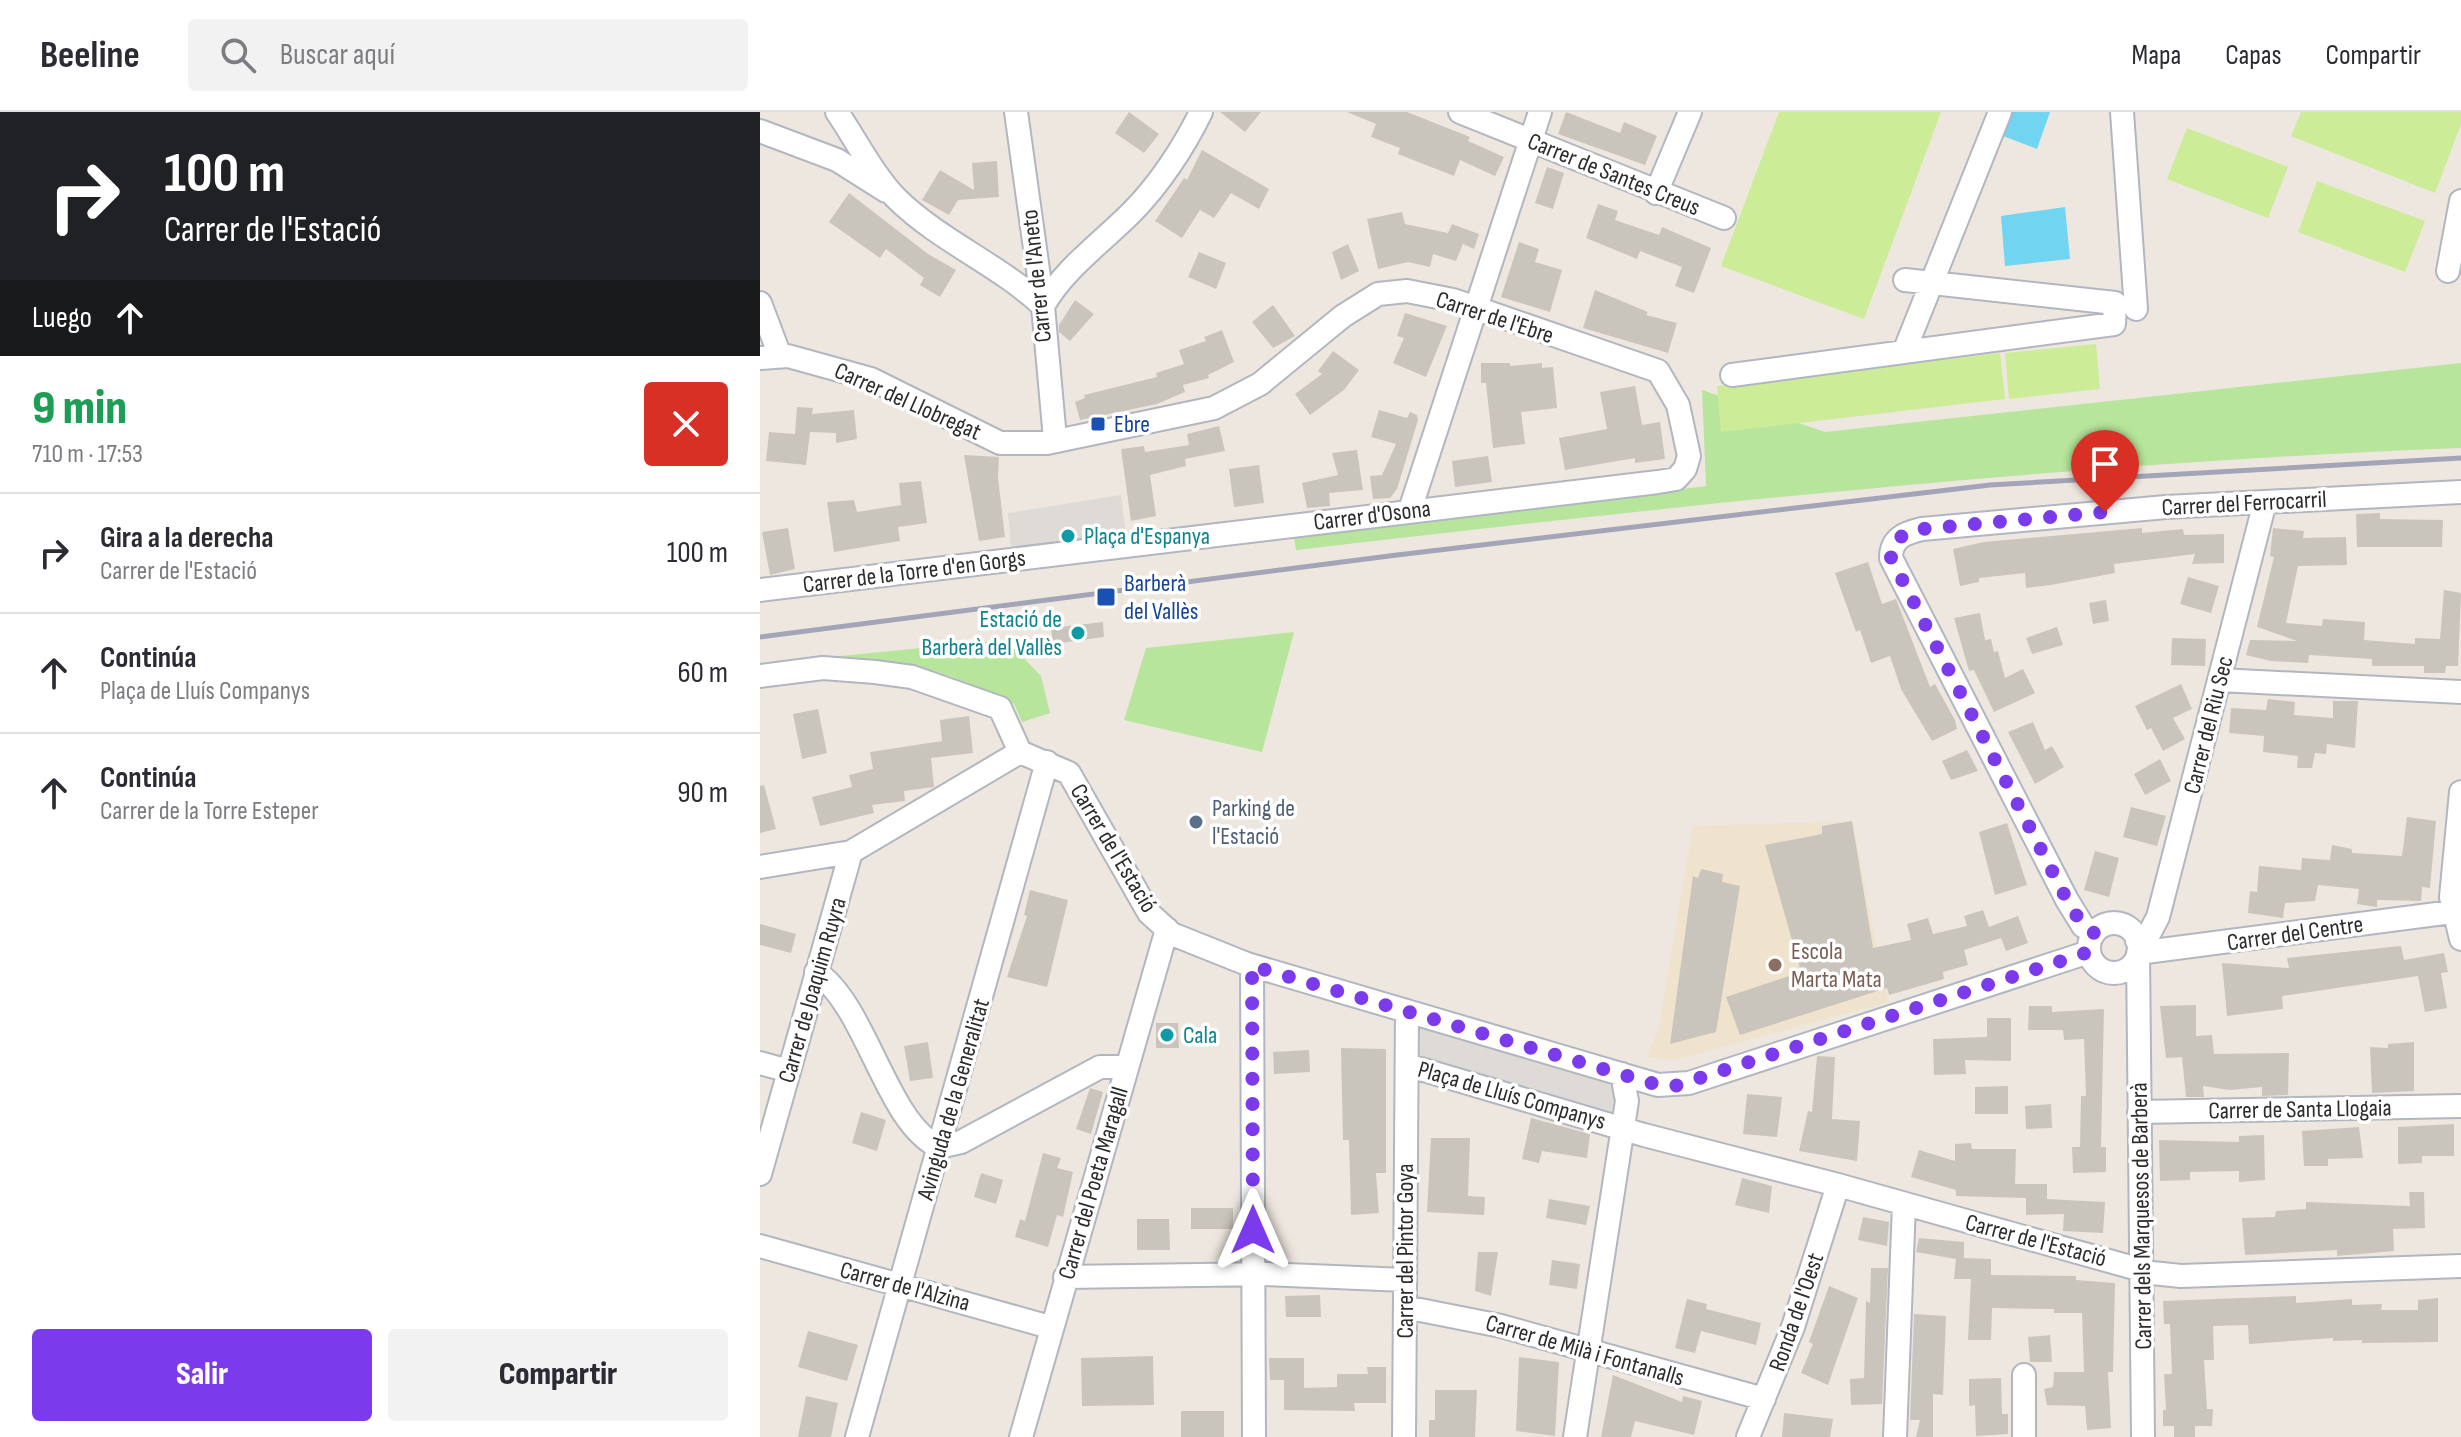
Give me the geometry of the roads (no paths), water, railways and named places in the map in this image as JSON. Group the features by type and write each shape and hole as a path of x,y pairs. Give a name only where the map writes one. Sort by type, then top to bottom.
{"street":[{"path":"837,112 896,198"},
{"name":"Carrer de l'Aneto","path":"1016,112 1043,306 1055,439"},
{"path":"760,131 837,160 896,198 973,258 1020,284 1043,306 1067,273 1134,210 1163,174 1201,112"},
{"name":"Carrer de Santes Creus","path":"1460,112 1724,218"},
{"path":"1410,510 1540,112"},
{"path":"1656,193 1690,112"},
{"path":"1904,352 2000,112"},
{"path":"2122,112 2136,309"},
{"path":"2448,271 2461,201"},
{"path":"1732,375 1827,368 1904,352 1972,350 2043,342 2114,324 2115,303 1905,280"},
{"name":"Carrer de l'Ebre","path":"1055,439 1214,408 1260,384 1306,350 1343,316 1378,294 1407,291 1453,300 1658,371 1678,405 1689,456 1685,469 1676,479"},
{"path":"760,303 770,357"},
{"name":"Carrer del Llobregat","path":"770,357 833,366 871,379 1000,443 1047,443 1055,439"},
{"name":"Carrer d'Osona","path":"1068,552 1676,479"},
{"name":"Carrer del Ferrocarril","path":"2091,942 1891,558 1891,547 1905,533 1922,529 2166,507 2461,492"},
{"name":"Carrer del Riu Sec","path":"2138,947 2158,917 2265,502"},
{"name":"Carrer de la Torre d'en Gorgs","path":"760,590 1068,552"},
{"path":"760,676 823,668 912,677 1000,708 1020,752 851,852 760,867"},
{"path":"2219,680 2461,692"},
{"name":"Carrer de l'Estació","path":"1020,752 1069,773 1149,913 1167,929 1252,966 1407,1011"},
{"name":"Avinguda de la Generalitat","path":"857,1437 1047,762"},
{"path":"2461,792 2456,913 2461,939"},
{"name":"Carrer de Joaquim Ruyra","path":"760,1174 851,852"},
{"name":"Carrer del Centre","path":"2138,947 2456,913"},
{"path":"1622,1074 1658,1085 1689,1083 2091,942 2111,923 2128,927 2138,947 2132,965 2117,973"},
{"name":"Carrer del Poeta Maragall","path":"1021,1437 1050,1327 1167,929"},
{"path":"2091,942 2099,969 2117,973 2134,986 2137,995"},
{"name":"Carrer dels Marquesos de Barberà","path":"2138,947 2143,1437"},
{"path":"1252,966 1254,1437"},
{"path":"816,972 836,992 914,1127 939,1147 961,1142 1100,1067 1127,1067"},
{"name":"Plaça de Lluís Companys","path":"1407,1011 1622,1074 1627,1101 1622,1127 1407,1065 1407,1011"},
{"path":"760,1063 789,1071"},
{"name":"Carrer del Pintor Goya","path":"1404,1437 1407,1065"},
{"name":"Carrer de Santa Llogaia","path":"2139,1112 2461,1106"},
{"path":"1575,1437 1622,1127"},
{"name":"Carrer de l'Estació","path":"1622,1127 2143,1271 2181,1276 2461,1266"},
{"name":"Ronda de l'Oest","path":"1748,1437 1793,1327 1838,1185"},
{"path":"1895,1437 1904,1204"},
{"name":"Carrer de l'Alzina","path":"760,1246 1050,1327"},
{"path":"1065,1277 1253,1274 1405,1280"},
{"name":"Carrer de Milà i Fontanalls","path":"1405,1307 1474,1319 1764,1399"},
{"path":"2024,1375 2024,1437"}],"water":[{"path":"2011,112 2050,112 2037,149 2003,136"},
{"path":"2065,207 2070,259 2005,266 2001,216"}],"railway":[{"path":"760,637 1397,555 1990,485 2461,458"}],"place":[{"name":"Ebre","path":"1098,424"},
{"name":"Plaça d'Espanya","path":"1068,536"},
{"name":"Barberà del Vallès","path":"1106,597"},
{"name":"Estació de Barberà del Vallès","path":"1078,633"},
{"name":"Parking de l'Estació","path":"1196,822"},
{"name":"Escola Marta Mata","path":"1775,965"},
{"name":"Cala","path":"1167,1035"}]}
